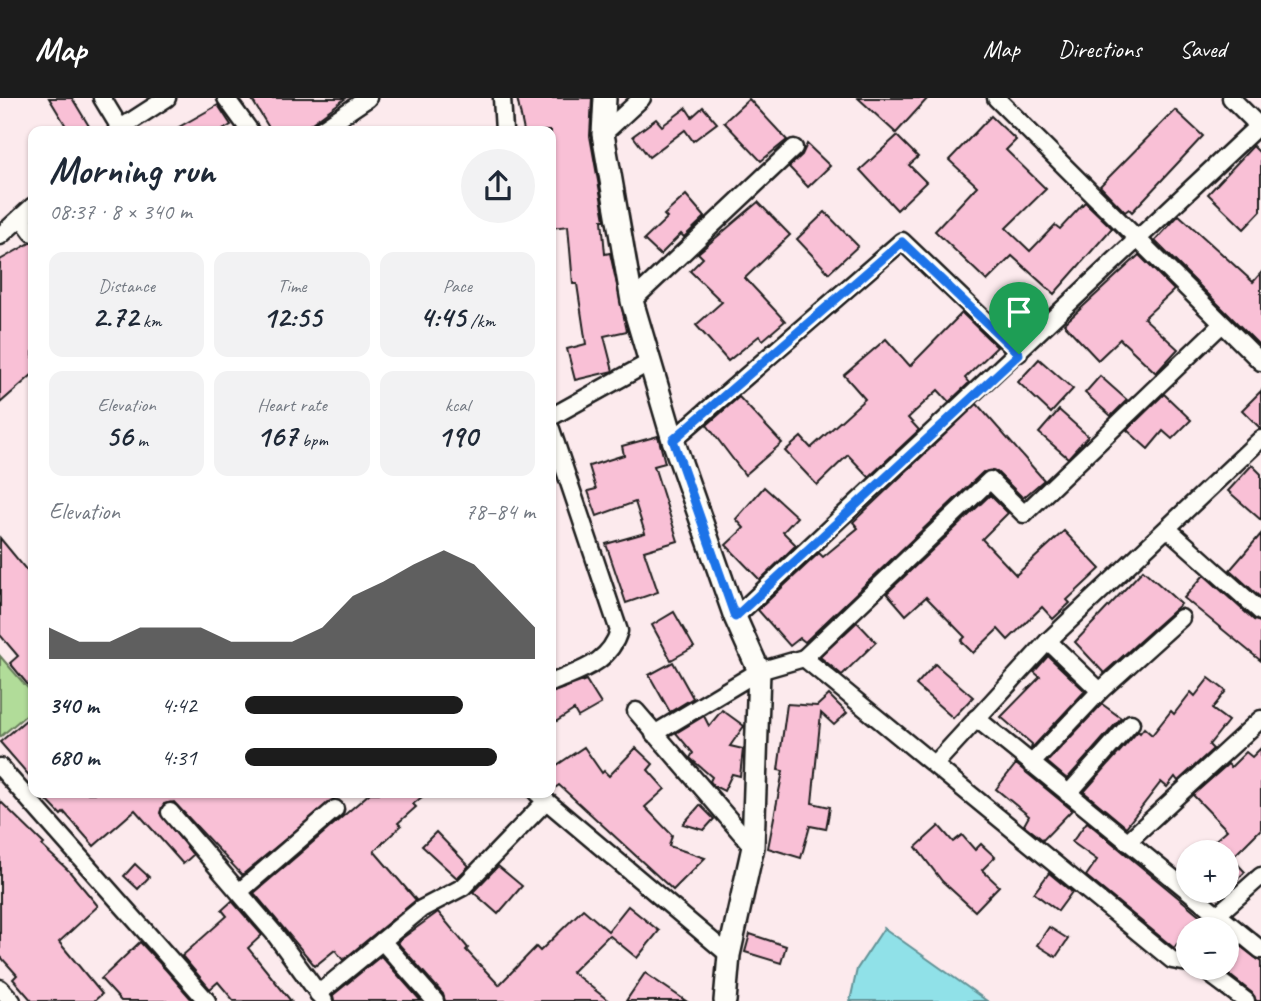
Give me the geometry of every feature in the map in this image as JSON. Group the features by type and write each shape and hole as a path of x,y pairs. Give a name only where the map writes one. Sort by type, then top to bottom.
{"street":[{"path":"103,98 117,126"},
{"path":"125,126 167,98"},
{"path":"226,98 246,126"},
{"path":"326,126 368,98"},
{"path":"502,98 504,126"},
{"path":"605,98 603,134 632,301 673,440 735,617 760,671 753,847 729,955 725,1001"},
{"path":"603,134 642,98"},
{"path":"996,98 1261,362"},
{"path":"735,617 1260,126 1231,98"},
{"path":"632,301 794,148"},
{"path":"0,236 27,211"},
{"path":"673,440 902,242 1019,354"},
{"path":"654,734 760,671 804,657 990,480 1024,514 1222,324"},
{"path":"556,414 650,362"},
{"path":"934,764 1048,641 1261,439"},
{"path":"556,444 619,631 614,648 603,659 556,681"},
{"path":"1168,529 1261,612"},
{"path":"1031,764 1100,691 1181,618"},
{"path":"1048,641 1100,691"},
{"path":"804,657 1176,961"},
{"path":"636,711 753,847"},
{"path":"976,718 1261,950"},
{"path":"1127,842 1261,719"},
{"path":"1068,794 1131,723"},
{"path":"0,767 207,1001"},
{"path":"170,812 274,933 321,998 421,909 463,887 540,798"},
{"path":"542,798 729,955"},
{"path":"239,892 335,809"},
{"path":"1216,916 1261,876"},
{"path":"382,941 435,1001"},
{"path":"1218,980 1246,1001"},
{"path":"0,988 12,1001"}],"green space":[{"path":"0,656 28,688 28,713 0,737"}],"water":[{"path":"884,928 987,1001 850,1001 857,969"}],"building":[{"path":"49,98 72,98 89,126 66,126"},
{"path":"251,98 346,98 308,126 268,126"},
{"path":"517,98 592,98 590,136 605,220 602,220 605,254 610,253 627,331 604,336 613,371 575,380 567,349 586,344 577,284 573,284 568,226 556,227 556,126 523,126"},
{"path":"858,98 928,98 896,133"},
{"path":"749,99 787,140 761,161 724,122"},
{"path":"218,105 231,125 229,126 181,126"},
{"path":"703,107 717,123 693,141 685,130 649,157 633,136 656,119 662,126 686,108 692,117"},
{"path":"1175,110 1203,136 1132,212 1129,209 1125,212 1100,186"},
{"path":"991,116 1016,140 1006,150 1046,189 1006,228 1030,251 1055,225 1060,229 1085,202 1112,228 1054,294 1012,256 987,281 935,231 977,186 949,160"},
{"path":"897,136 918,157 909,165 926,182 897,210 860,170"},
{"path":"807,144 830,166 808,187 789,167 802,155"},
{"path":"1253,146 1261,154 1261,211 1244,229 1208,194"},
{"path":"686,195 705,217 684,237 681,234 660,255 644,240 667,218 664,215"},
{"path":"758,202 790,235 745,278 785,321 763,340 759,336 728,361 696,325 722,302 690,271 703,258 698,253"},
{"path":"825,212 858,246 829,273 797,239"},
{"path":"1179,215 1253,282 1261,273 1261,347 1155,241"},
{"path":"28,244 28,378 0,403 0,260"},
{"path":"1139,255 1174,290 1144,318 1178,349 1156,373 1120,339 1098,360 1064,324"},
{"path":"962,313 997,347 965,378 969,383 949,402 938,390 908,418 919,430 869,477 848,455 817,485 785,451 801,437 811,448 865,399 844,375 886,339 910,366"},
{"path":"1039,359 1073,389 1051,413 1018,382"},
{"path":"1100,376 1127,400 1111,416 1085,393"},
{"path":"1261,391 1261,429 1242,410"},
{"path":"1164,394 1191,420 1172,439 1163,431 1148,449 1127,430"},
{"path":"739,397 782,443 745,475 707,425"},
{"path":"977,404 1044,480 1023,498 997,472 983,472 805,642 800,638 790,646 758,610 819,553 823,557 858,528 853,522"},
{"path":"1059,410 1088,436 1068,458 1039,433"},
{"path":"658,436 665,463 654,466 678,541 644,551 658,592 626,603 606,544 645,533 635,502 597,516 588,491 596,489 589,466 624,455 622,446"},
{"path":"1252,465 1261,474 1261,520 1228,491"},
{"path":"764,487 797,517 783,532 796,545 760,580 726,545 744,528 736,519"},
{"path":"990,495 1008,513 982,539 1016,575 1064,531 1100,569 1067,600 1070,603 1053,619 1042,607 1008,640 998,629 973,653 961,641 965,637 926,597 906,615 887,593"},
{"path":"1261,534 1261,598 1230,570"},
{"path":"0,538 28,572 28,685 10,663 18,656 0,635"},
{"path":"1143,570 1181,604 1104,673 1075,642"},
{"path":"1204,575 1254,620 1261,622 1261,661 1184,598"},
{"path":"674,612 694,647 671,660 652,625"},
{"path":"857,622 876,642 842,675 820,657"},
{"path":"1048,656 1085,691 1031,749 1032,744 1001,717 1040,677 1034,672"},
{"path":"673,662 693,698 670,712 649,675"},
{"path":"935,664 973,697 953,718 916,685"},
{"path":"1209,678 1226,691 1212,709 1228,721 1209,745 1213,749 1178,781 1175,777 1167,787 1161,782 1126,827 1084,792 1138,731 1140,733 1144,728 1152,735 1171,711 1174,714 1191,692 1195,696"},
{"path":"586,680 601,704 578,717 574,710 556,722 556,691"},
{"path":"829,695 847,713 834,725 821,713 812,803 830,807 826,829 810,826 801,858 768,848 783,771 778,770 787,704 817,706"},
{"path":"1102,704 1121,718 1067,779 1047,762"},
{"path":"722,710 744,726 730,746 743,749 740,776 732,774 724,791 714,786 710,781 712,777 690,758 693,753 676,733 704,716 709,726"},
{"path":"28,718 28,774 0,742"},
{"path":"584,747 602,773 604,771 609,776 636,748 653,764 648,770 665,789 645,807 672,835 669,846 705,858 673,890 559,785 556,787 556,766"},
{"path":"1261,748 1261,829 1239,851 1239,840 1216,840 1227,830 1193,795 1228,764 1231,767 1246,752 1252,757"},
{"path":"1016,764 1072,810 1043,840 1024,825 1029,816 996,789"},
{"path":"45,798 334,799 242,875 174,802 164,804 160,813 193,855 183,864 135,810 94,846 64,812 61,815"},
{"path":"364,798 421,798 413,804 416,807 398,823 401,826 374,851 416,900 343,960 335,950 315,966 254,893"},
{"path":"0,801 44,844 42,846 69,871 98,906 59,942 102,994 94,1001 32,1001 13,979 17,975 0,956"},
{"path":"700,805 714,819 704,830 683,824"},
{"path":"1087,822 1176,896 1176,903 1185,903 1202,917 1176,917 1174,948 1086,876 1097,860 1072,842"},
{"path":"939,826 953,842 962,835 975,850 981,844 995,857 982,870 999,886 975,911 942,881 916,847"},
{"path":"436,832 469,866 457,878 422,846"},
{"path":"135,864 149,877 138,889 124,876"},
{"path":"498,866 522,886 498,914 473,892"},
{"path":"1239,866 1245,872 1239,878"},
{"path":"1049,873 1072,892 1058,911 1034,893"},
{"path":"232,901 262,935 248,948 291,1001 234,1001 218,982 210,989 182,956 227,916 222,910"},
{"path":"628,906 659,931 637,958 609,935 572,972 609,1001 445,1001 443,994 397,942 438,912 468,948 466,950 499,985 536,947 540,951 583,909 608,931"},
{"path":"1049,927 1068,939 1056,957 1037,945"},
{"path":"750,934 786,946 781,963 745,952"},
{"path":"140,942 193,1001 121,1001 101,979"},
{"path":"1239,945 1261,962 1261,1001 1256,1001 1252,993 1236,980 1239,980"},
{"path":"381,956 421,1001 334,1001 333,995"},
{"path":"645,973 686,1001 626,1001"}],"route":[{"path":"902,242 1019,354 735,617 673,440 902,242"}]}
